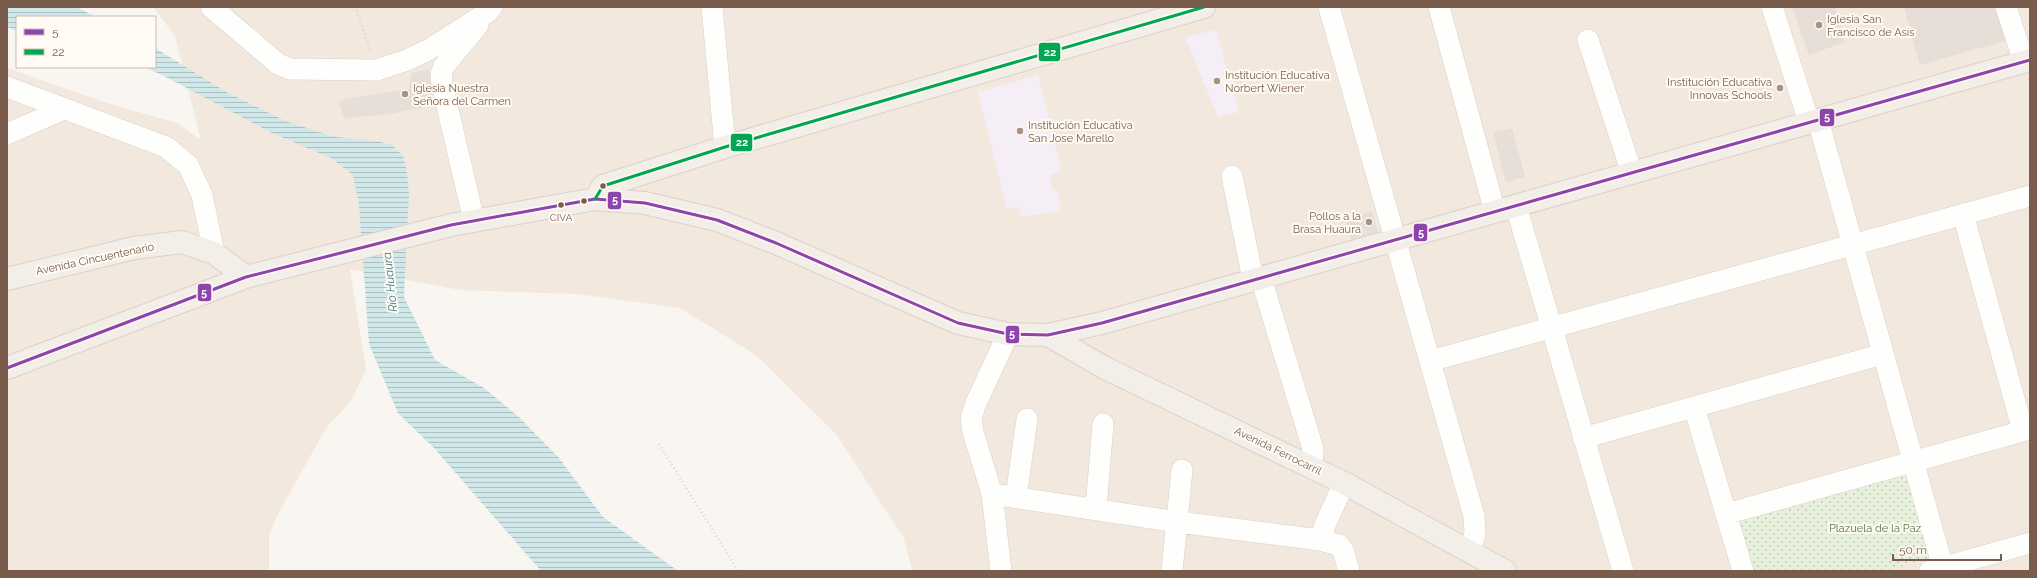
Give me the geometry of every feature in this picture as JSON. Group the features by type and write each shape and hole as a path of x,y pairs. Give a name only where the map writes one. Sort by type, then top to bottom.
{"main road":[{"path":"595,199 603,186 725,147 1204,7"},
{"path":"7,368 246,277 451,225 595,199 645,204 717,220 776,243 958,323 1008,334 1048,335 1102,323 1813,121 2028,66"},
{"name":"Avenida Cincuentenario","path":"7,279 148,247 182,242 214,253 246,277"},
{"name":"Avenida Ferrocarril","path":"1048,335 1105,368 1344,483 1504,571"}],"street":[{"path":"211,7 278,64 290,69 377,70 407,60 428,50 490,9"},
{"path":"712,7 725,147"},
{"path":"1329,7 1474,516 1475,533 1470,552"},
{"path":"1439,7 1506,209 1551,328 1623,571"},
{"path":"1772,7 1813,121 1853,245 1913,461 1937,569 2030,543"},
{"path":"2006,7 2028,66"},
{"path":"474,221 442,84 442,74 444,66 490,9"},
{"path":"1588,40 1632,173"},
{"path":"7,87 166,147 188,165 202,195 214,253"},
{"path":"7,134 64,109"},
{"path":"1232,176 1257,279 1313,449 1312,467"},
{"path":"1430,361 2030,196"},
{"path":"1726,514 2027,430 1963,214"},
{"path":"1001,571 992,494 972,432 971,418 976,402 1008,334"},
{"path":"1583,438 1883,354"},
{"path":"1694,407 1743,571"},
{"path":"1016,497 1027,419"},
{"path":"1096,509 1103,424"},
{"path":"1172,571 1182,470"},
{"path":"1320,540 1325,525 1344,483"},
{"path":"992,494 1178,522 1320,540 1339,545 1343,550 1349,571"}],"path":[{"path":"355,7 377,70"},
{"path":"659,444 738,571"}],"shaded area":[{"path":"153,7 2030,7 2030,571 912,571 904,538 835,433 756,355 680,308 578,294 460,290 350,269 366,370 351,401 326,428 278,514 269,535 269,571 7,571 7,68 107,103 177,123 201,140 175,36"},
{"name":"Institución Educativa Norbert Wiener","path":"1216,30 1239,112 1218,117 1185,37"},
{"name":"Institución Educativa San Jose Marello","path":"1038,75 1062,171 1050,174 1053,190 1057,189 1061,211 1021,217 1018,207 1007,209 978,92"}],"green space":[{"name":"Plazuela de la Paz","path":"1906,474 1929,558 1886,571 1754,571 1740,522"}],"water":[{"path":"7,7 76,7 94,16 16,16 16,31 7,27"},
{"name":"Río Huaura","path":"156,49 228,93 288,122 335,137 376,141 392,145 403,156 407,173 409,193 404,297 435,360 484,388 519,417 559,458 603,517 678,571 541,571 434,448 398,413 369,344 359,205 353,175 331,158 272,133 160,74 145,68 156,68"}],"building":[{"name":"Iglesia San Francisco de Asís","path":"1792,7 1835,7 1845,42 1809,55"},
{"path":"1904,7 1996,7 2008,40 1920,65"},
{"name":"Iglesia Nuestra Señora del Carmen","path":"429,69 434,105 390,114 344,118 339,103 345,99 409,89 411,73"},
{"path":"1512,128 1525,177 1506,182 1493,132"},
{"path":"1372,211 1378,232 1351,240 1345,219"}],"transit line":[{"name":"22","path":"595,199 603,186 725,147 1204,7"},
{"name":"5","path":"7,368 246,277 451,225 595,199 645,203 717,220 776,243 958,323 1008,334 1048,335 1102,323 2030,60"}],"place":[{"name":"Iglesia San Francisco de Asís","path":"1819,25"},
{"name":"Institución Educativa Norbert Wiener","path":"1217,81"},
{"name":"Institución Educativa Innovas Schools","path":"1780,88"},
{"name":"Iglesia Nuestra Señora del Carmen","path":"405,94"},
{"name":"Institución Educativa San Jose Marello","path":"1020,131"},
{"name":"CIVA","path":"561,205"},
{"name":"Pollos a la Brasa Huaura","path":"1369,222"}]}
